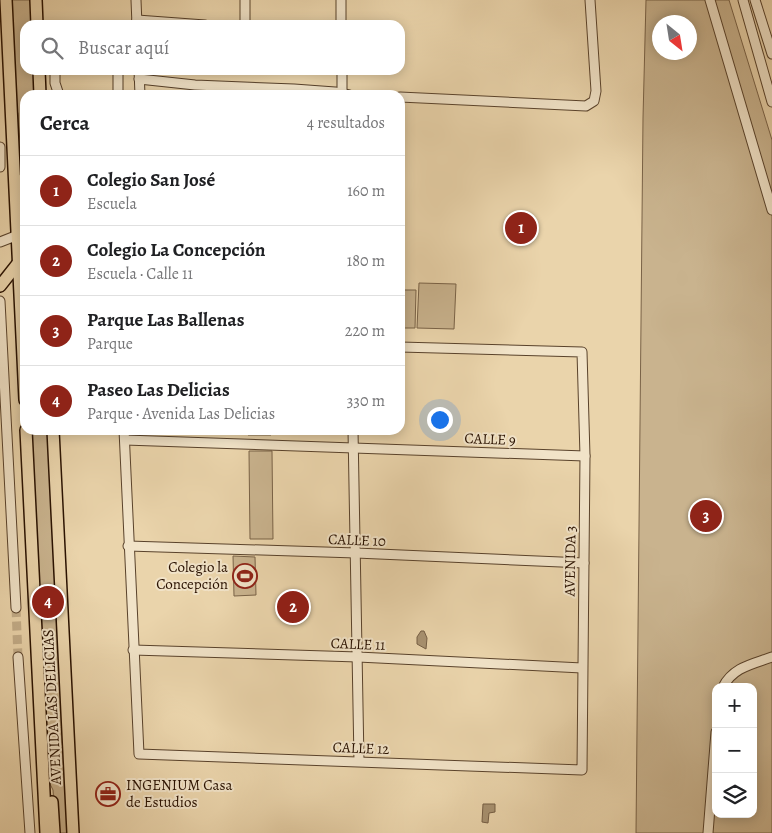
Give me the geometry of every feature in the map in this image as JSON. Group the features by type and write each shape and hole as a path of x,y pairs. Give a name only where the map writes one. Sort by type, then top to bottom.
{"main road":[{"path":"6,0 4,66 10,101 20,203"},
{"path":"36,0 37,20"},
{"path":"39,75 40,90"},
{"path":"10,101 18,113 20,141"},
{"path":"0,286 20,267"},
{"path":"20,275 20,300"},
{"name":"AVENIDA LAS DELICIAS","path":"26,435 46,833"},
{"name":"AVENIDA LAS DELICIAS","path":"53,435 73,833"},
{"path":"43,775 51,791 54,833"}],"street":[{"path":"136,0 137,20"},
{"path":"245,0 245,20"},
{"path":"340,0 341,20"},
{"path":"405,97 586,106 594,101 596,91 590,0"},
{"path":"710,0 772,210"},
{"path":"772,54 756,2 744,4 772,102"},
{"path":"54,75 57,90"},
{"path":"118,75 118,90"},
{"path":"139,75 140,90"},
{"path":"144,75 195,85 266,90"},
{"path":"342,75 342,90"},
{"path":"195,85 195,90"},
{"path":"0,149 0,167"},
{"path":"0,242 20,235"},
{"path":"0,301 16,608"},
{"name":"AVENIDA 3","path":"405,347 582,352 585,456 582,770"},
{"path":"124,435 133,650"},
{"name":"CALLE 9","path":"124,435 354,448 585,456"},
{"path":"353,435 359,761"},
{"name":"CALLE 10","path":"128,546 584,563"},
{"name":"CALLE 11","path":"133,650 582,668"},
{"name":"CALLE 12","path":"133,650 139,754 582,770"},
{"path":"18,657 30,833"},
{"path":"725,683 731,674 745,666 772,657"},
{"path":"708,833 713,773"}],"shaded area":[{"path":"6,0 36,0 37,20 20,20 20,75 38,75 39,90 20,90 20,144 18,113 10,101"},
{"path":"646,0 729,0 772,140 772,833 636,833 643,118"},
{"path":"20,217 20,279 18,235"},
{"path":"419,283 456,284 454,329 417,328"},
{"path":"405,290 416,290 415,328 405,328"},
{"path":"27,435 53,435 71,833 56,833 53,790 45,774"},
{"path":"249,451 272,451 273,539 250,539"},
{"name":"Colegio la Concepción","path":"233,556 255,557 256,595 234,596"},
{"path":"421,631 424,631 427,638 426,649 417,644 417,637"},
{"path":"483,804 495,804 495,812 489,813 488,823 482,822"}],"tunnel":[{"path":"16,608 18,657"}],"place":[{"name":"Colegio San José","path":"521,228"},
{"name":"Parque Las Ballenas","path":"706,516"},
{"name":"Colegio la Concepción","path":"245,576"},
{"name":"Paseo Las Delicias","path":"48,602"},
{"name":"Colegio La Concepción","path":"293,607"},
{"name":"INGENIUM Casa de Estudios","path":"108,794"}]}
